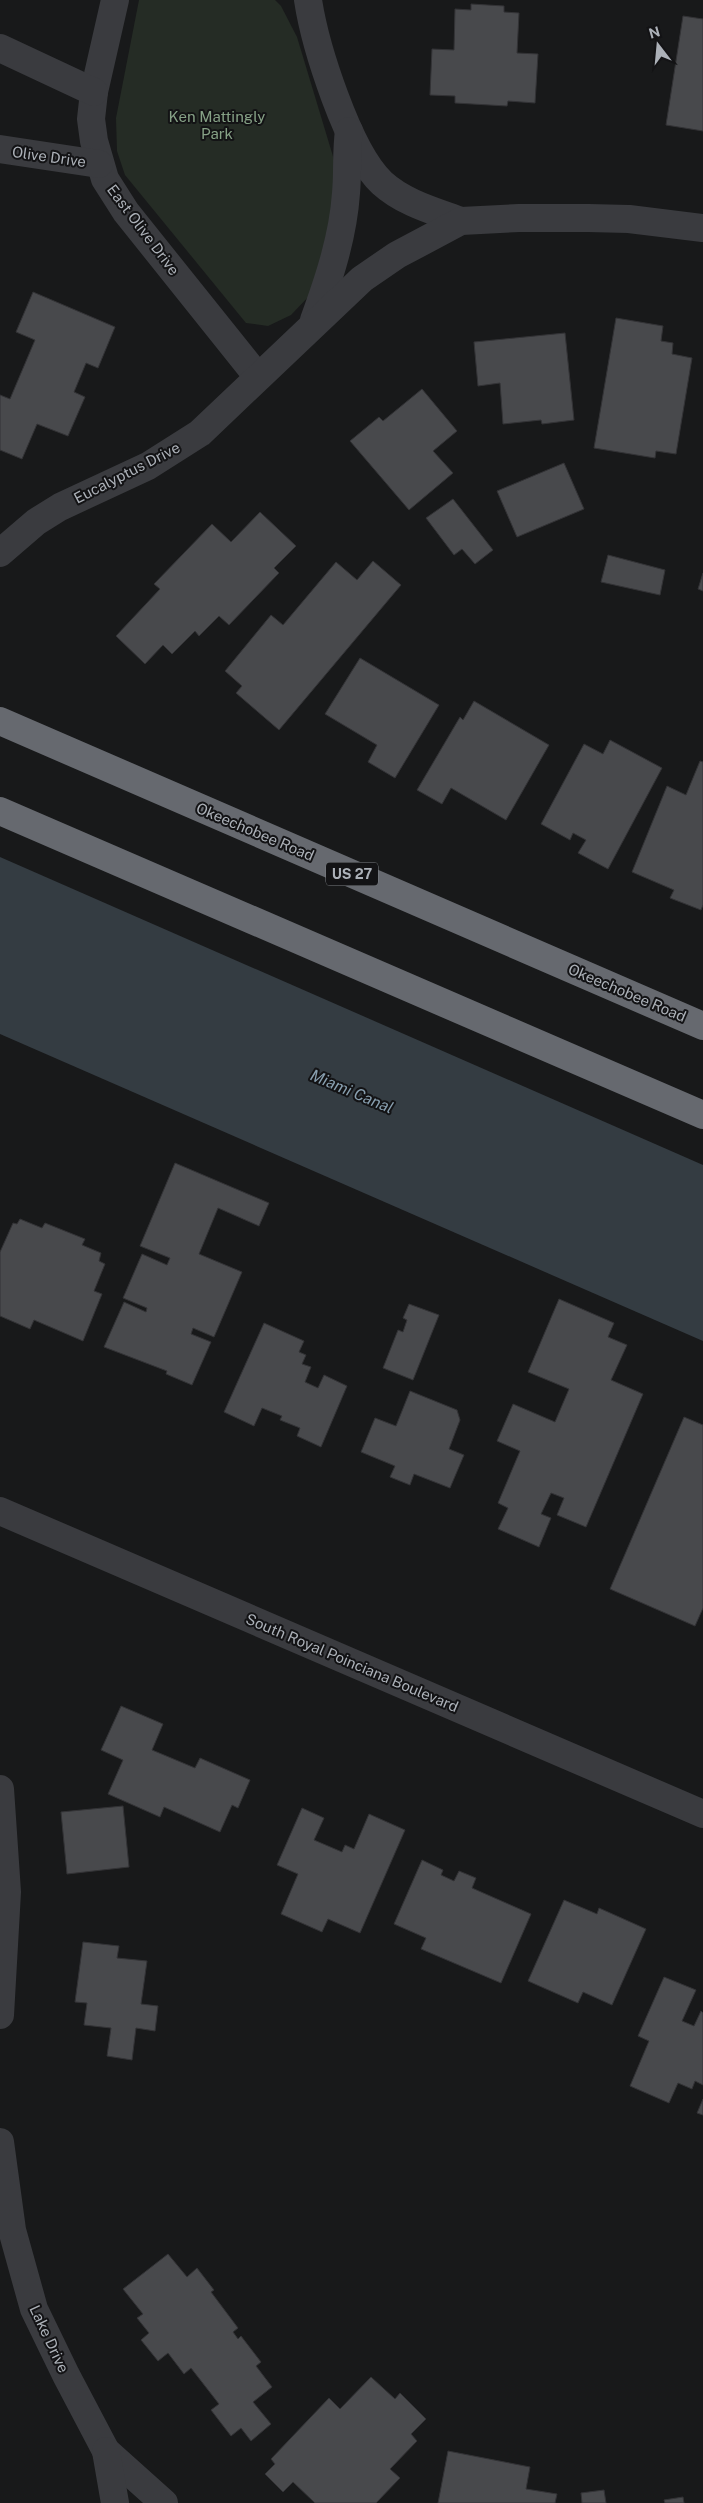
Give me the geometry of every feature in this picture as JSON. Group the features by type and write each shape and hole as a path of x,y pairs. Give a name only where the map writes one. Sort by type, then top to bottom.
{"highway":[{"name":"Okeechobee Road","path":"0,721 703,1026"},
{"path":"0,811 703,1116"}],"street":[{"name":"East Olive Drive","path":"115,0 94,92 91,119 99,164 113,194 126,212 258,377"},
{"name":"Eucalyptus Drive","path":"308,0 310,15 327,71 349,130 366,163 382,183 410,202 461,222"},
{"path":"0,48 94,92"},
{"name":"Eucalyptus Drive","path":"313,324 339,241 346,191 345,154 349,130"},
{"name":"Olive Drive","path":"0,150 99,164"},
{"path":"461,222 519,218 629,219 703,228"},
{"name":"Eucalyptus Drive","path":"0,553 29,528 60,507 173,452 226,410 313,324 380,265 461,222"},
{"name":"South Royal Poinciana Boulevard","path":"0,1511 703,1814"},
{"path":"0,1789 7,1892 0,2015"},
{"name":"Lake Drive","path":"0,2142 12,2230 34,2308 66,2375 106,2451 164,2503"},
{"path":"106,2451 115,2503"}],"green space":[{"name":"Ken Mattingly Park","path":"139,0 275,0 281,6 297,37 335,163 336,213 311,294 291,315 268,326 246,323 125,175 117,151 116,118"}],"water":[{"name":"Miami Canal","path":"0,857 703,1165 703,1341 0,1034"}],"building":[{"path":"471,4 504,6 504,12 519,13 517,53 538,54 535,103 508,101 507,106 455,103 455,96 430,95 432,49 454,50 455,9 471,10"},
{"path":"683,16 703,19 703,131 666,125"},
{"path":"33,292 115,327 98,368 86,363 74,392 85,397 68,436 37,424 22,459 0,450 0,395 10,399 35,340 16,332"},
{"path":"616,318 663,326 661,341 673,343 672,354 692,358 676,454 656,451 655,458 594,448"},
{"path":"565,333 574,420 542,424 541,420 503,424 500,383 478,386 474,342"},
{"path":"422,389 457,431 433,451 453,473 409,510 350,441 379,417 383,421"},
{"path":"564,463 584,509 517,537 497,491"},
{"path":"453,499 493,550 475,564 462,549 454,555 426,518"},
{"path":"260,512 296,546 274,568 279,573 229,625 219,616 199,636 195,631 172,654 163,645 145,664 116,636 160,589 154,584 212,524 231,542"},
{"path":"608,555 665,570 660,595 601,582"},
{"path":"373,561 401,585 279,730 236,693 242,686 225,671 271,615 283,625 336,562 357,580"},
{"path":"703,573 703,591 698,589"},
{"path":"360,658 439,705 395,778 368,762 377,745 325,714"},
{"path":"474,701 549,745 506,820 451,788 442,804 417,790 460,717 463,720"},
{"path":"610,740 662,768 608,869 578,853 586,840 573,833 570,840 541,824 584,744 603,754"},
{"path":"700,761 703,762 703,905 701,910 670,898 674,890 632,872 667,786 686,795"},
{"path":"175,1163 269,1203 259,1226 218,1208 199,1254 242,1272 214,1337 193,1328 191,1334 211,1342 192,1385 166,1374 167,1371 104,1347 124,1302 146,1312 147,1308 123,1298 142,1254 167,1265 170,1258 140,1246"},
{"path":"20,1219 42,1228 45,1223 85,1239 82,1245 101,1253 99,1261 105,1264 94,1291 102,1294 83,1341 34,1320 30,1329 0,1316 0,1252 13,1223 17,1224"},
{"path":"559,1299 614,1323 608,1337 627,1345 611,1380 643,1394 586,1527 557,1515 564,1498 551,1493 541,1514 551,1518 539,1547 498,1529 508,1508 498,1503 520,1451 497,1441 513,1404 555,1422 569,1389 528,1372"},
{"path":"409,1304 439,1315 413,1380 383,1368 398,1330 403,1332 407,1320 403,1318"},
{"path":"264,1323 304,1341 299,1352 306,1355 302,1364 311,1367 305,1382 318,1388 324,1375 347,1386 321,1447 297,1436 300,1428 280,1420 282,1416 262,1408 254,1426 224,1412"},
{"path":"410,1391 457,1410 460,1420 449,1449 464,1455 450,1488 414,1474 410,1485 390,1477 395,1466 361,1452 375,1418 396,1426"},
{"path":"684,1417 703,1425 703,1608 695,1626 610,1589"},
{"path":"121,1706 163,1724 152,1750 195,1768 200,1758 250,1780 238,1808 232,1805 220,1832 164,1807 160,1817 108,1794 123,1760 101,1750"},
{"path":"123,1806 129,1867 67,1874 61,1812"},
{"path":"302,1808 324,1818 314,1840 342,1852 345,1845 354,1849 369,1814 405,1830 360,1933 328,1919 322,1932 281,1914 298,1874 277,1865"},
{"path":"422,1860 443,1870 441,1875 454,1881 459,1871 476,1878 472,1888 531,1914 501,1983 421,1949 426,1938 394,1924"},
{"path":"564,1900 597,1914 599,1908 646,1929 612,2005 583,1992 578,2003 528,1981"},
{"path":"83,1942 119,1946 117,1958 147,1961 141,2004 158,2006 155,2031 136,2028 132,2060 107,2056 111,2028 84,2025 87,2003 75,2002"},
{"path":"664,1977 696,1990 682,2021 694,2026 701,2011 703,2013 703,2085 695,2081 692,2089 678,2083 669,2103 630,2086 649,2041 638,2036"},
{"path":"703,2099 703,2115 697,2113"},
{"path":"168,2254 187,2277 197,2268 214,2290 211,2292 238,2328 233,2332 238,2339 241,2336 261,2362 256,2366 272,2387 253,2402 271,2424 251,2441 241,2428 231,2436 211,2410 219,2404 191,2368 184,2374 168,2353 158,2361 141,2340 149,2333 137,2318 143,2314 123,2289"},
{"path":"371,2377 395,2399 400,2393 426,2419 411,2434 417,2441 390,2469 400,2478 376,2503 315,2503 293,2482 283,2492 265,2474 275,2464 271,2459 329,2398 340,2409"},
{"path":"448,2451 530,2467 526,2489 557,2494 555,2503 438,2503"},
{"path":"604,2490 606,2503 582,2503 581,2493"},
{"path":"683,2497 684,2503 665,2503 664,2500"}]}
